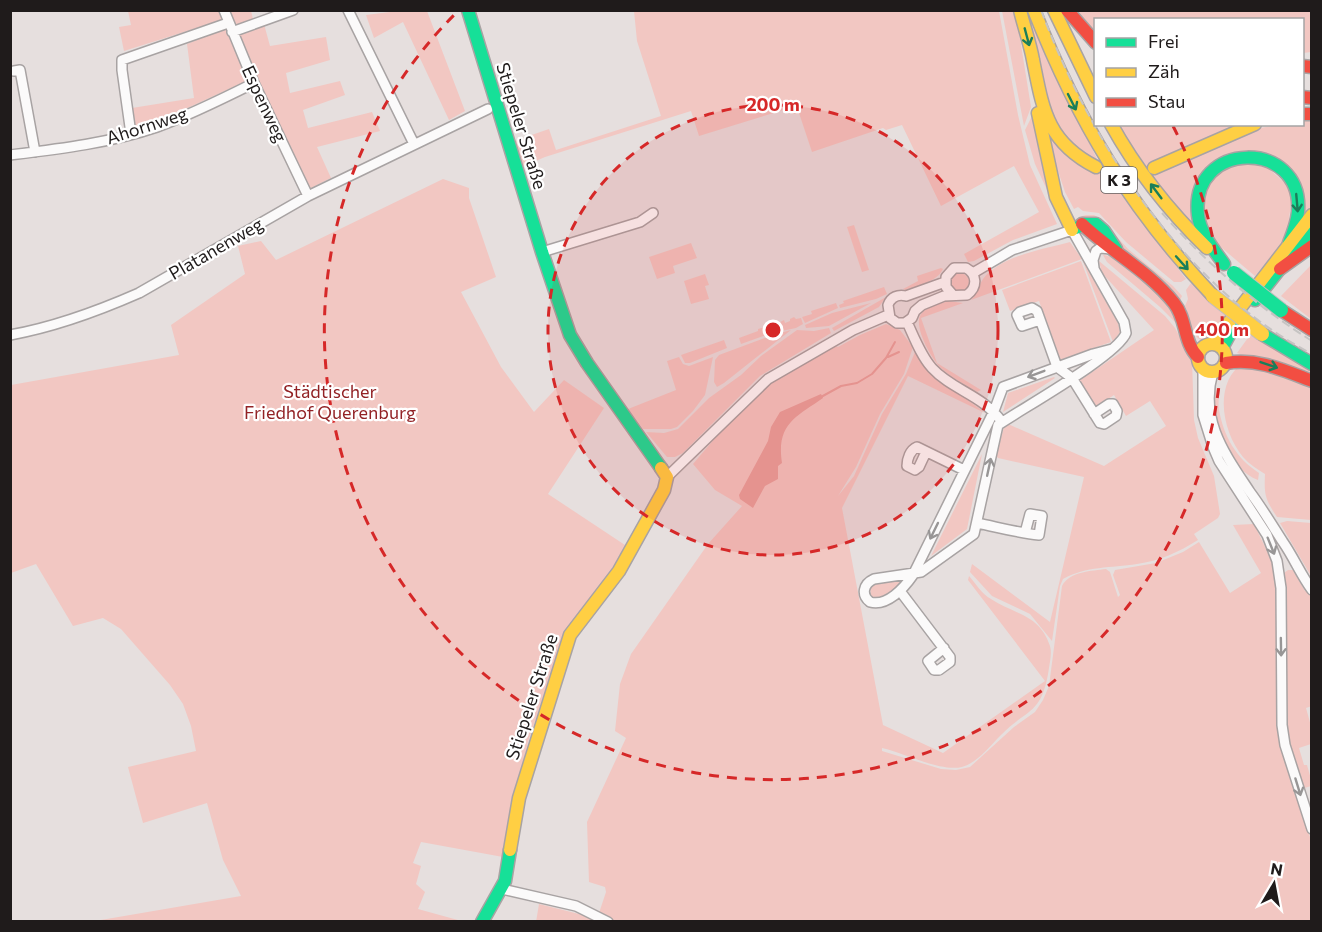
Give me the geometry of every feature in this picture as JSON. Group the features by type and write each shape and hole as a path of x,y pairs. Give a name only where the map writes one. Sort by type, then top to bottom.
{"main road":[{"name":"Stiepeler Straße","path":"468,10 561,310 578,349 667,477 664,490 619,571 570,635 519,798 502,889"},
{"path":"1020,10 1047,121 1060,142 1080,159 1096,167"},
{"name":"K 3","path":"1034,10 1060,77 1092,139 1155,231 1214,296 1262,334 1311,364"},
{"path":"1054,10 1094,95"},
{"path":"1067,10 1094,42"},
{"path":"1039,88 1038,117 1056,197 1077,227 1093,222 1099,225 1116,252 1152,280 1172,300 1193,341 1222,368 1226,363 1245,359 1256,360 1311,381"},
{"name":"K 3","path":"1111,126 1121,144 1157,193 1199,241 1229,269 1281,310 1311,330"},
{"path":"1154,168 1250,126"},
{"path":"1229,269 1202,229 1197,207 1203,184 1210,173 1218,165 1230,159 1241,156 1262,157 1280,167 1290,179 1295,190 1298,208 1289,243"},
{"path":"1209,356 1311,215"},
{"path":"1209,356 1311,228"},
{"path":"1280,269 1311,246"},
{"path":"482,921 502,889"}],"street":[{"name":"Espenweg","path":"224,10 254,83 308,196"},
{"path":"131,134 122,60 293,10"},
{"path":"348,10 414,144"},
{"path":"14,71 20,70 35,152"},
{"name":"Ahornweg","path":"10,155 89,144 155,128 254,83"},
{"name":"Platanenweg","path":"10,335 63,322 139,292 308,196 488,109"},
{"path":"542,252 640,222 653,213"},
{"path":"973,273 1012,250 1077,227 1095,270 1126,328 1122,342 1072,378 1002,422 997,429 977,523 972,536 931,567 913,575 874,579 866,584 864,594 868,601 879,604 900,591 913,575 994,411 1003,387 1057,366 1112,349"},
{"path":"1095,270 1093,260 1096,251 1100,248 1116,252"},
{"path":"945,282 906,296 897,296 890,301 888,315 897,323 907,322 912,318 915,310 922,305 944,296 963,297 971,292 975,283 973,273 966,267 956,267 948,273 946,287 953,295"},
{"path":"906,296 913,302 915,310"},
{"path":"667,477 768,379 853,330 888,315"},
{"path":"1040,320 1057,366 1072,378 1094,414"},
{"path":"907,322 930,366 994,411 1002,422"},
{"path":"1209,356 1201,406 1219,461 1285,545 1310,589"},
{"path":"926,452 964,470"},
{"path":"1251,502 1277,561 1281,588 1282,725 1285,745 1311,829"},
{"path":"977,523 1025,533"},
{"path":"1279,574 1286,566 1297,569"},
{"path":"900,591 944,648"},
{"path":"502,889 576,906 608,921"}],"green space":[{"path":"128,11 220,11 222,20 124,51 119,27 131,25"},
{"path":"227,11 251,11 255,27 264,24 270,46 326,37 330,60 286,73 290,93 340,81 345,95 303,110 308,128 372,112 380,131 317,147 331,178 309,189 255,77 168,117 138,127 134,126 132,108 194,98 187,44 225,28"},
{"path":"398,11 427,11 465,111 449,120 403,22 374,38 366,15"},
{"path":"634,11 999,11 1018,115 1030,165 1057,224 1013,240 968,262 964,254 1039,212 1014,166 941,206 902,125 886,130 883,128 812,152 799,113 793,114 790,108 699,136 691,111 545,157 522,167 515,143 517,140 549,129 556,150 661,116 637,41"},
{"path":"1002,11 1015,11 1017,20 1031,107 1024,126"},
{"path":"1025,11 1100,165 1056,132"},
{"path":"1075,11 1311,11 1311,52 1304,53 1304,18 1094,18 1094,34"},
{"path":"1032,116 1054,205 1035,164 1025,130"},
{"path":"1304,121 1311,121 1311,208 1304,218 1282,161 1215,162 1195,229 1151,174 1260,128 1304,126"},
{"path":"1118,126 1246,126 1147,167"},
{"path":"1046,135 1089,170 1106,175 1186,279 1174,282 1126,242 1099,213 1083,211 1078,207 1074,209 1065,192"},
{"path":"1260,161 1293,190 1286,239 1255,276 1216,243 1205,224 1205,190 1223,168"},
{"name":"Städtischer Friedhof Querenburg","path":"443,179 469,188 469,198 496,277 461,292 501,367 534,412 564,380 604,408 548,494 628,547 560,647 528,742 503,857 421,842 413,863 421,866 416,884 425,892 418,909 465,922 95,921 241,896 223,860 207,803 143,823 128,767 196,751 191,726 183,704 170,685 121,629 103,618 73,626 36,564 11,573 11,385 179,355 171,325 245,274 238,246 261,241 276,260"},
{"path":"1094,215 1101,219 1128,249 1173,286 1182,296 1180,300 1121,247 1098,219 1093,217 1080,219 1079,217"},
{"path":"854,225 869,270 862,272 847,227"},
{"path":"1070,242 1082,259 971,300 983,279 1000,264 1023,254"},
{"path":"691,243 697,258 673,266 675,273 657,279 649,257"},
{"path":"1103,255 1124,264 1148,284 1168,307 1180,327 1107,262"},
{"path":"1082,259 1118,323 1120,332 1113,342"},
{"path":"1081,261 1111,342 1060,360 1039,301 1010,311 1002,290"},
{"path":"1099,261 1165,316 1175,328 1192,360 1194,420 1198,438 1214,476 1220,514 1218,518 1194,534 1198,540 1169,555 1145,563 1081,572 1063,579 1052,641 1030,614 992,596 970,572 972,564 1050,622 1084,477 998,458 996,456 1004,427 1008,424 1104,466 1166,426 1150,401 1126,416 1114,395 1096,407 1079,381 1154,330 1102,273"},
{"path":"1311,265 1311,319 1281,296"},
{"path":"943,269 932,280 906,290 903,289 918,281 917,276"},
{"path":"960,273 966,276 969,282 966,288 960,291 954,288 951,282 954,276"},
{"path":"705,274 709,285 705,286 709,299 691,304 684,281"},
{"path":"1191,283 1227,317 1210,340 1204,341 1195,335 1185,306 1188,299 1186,290"},
{"path":"884,287 887,294 840,308 839,305 844,303 843,301"},
{"path":"886,297 879,307 834,331 832,328"},
{"path":"948,301 963,303 921,318 937,363 981,390 977,392 938,365 929,352 922,335 919,321 922,313"},
{"path":"836,303 838,308 805,323 802,317 812,314 811,311"},
{"path":"871,303 829,326 806,328 805,325 832,313"},
{"path":"794,317 801,318 803,324 741,344 739,338 758,331 758,329 768,326 769,328 784,320 785,323"},
{"path":"886,324 900,330 913,347 904,374 880,414 856,467 838,496 854,476 882,414 906,374 915,352 948,386 987,414 908,376 842,508 883,725 943,753 1045,681 968,580 969,576 988,597 1025,616 1040,627 1050,646 1051,654 1046,683 1033,709 968,765 943,767 891,750 882,748 882,751 941,769 956,770 970,767 1014,727 1035,712 1043,700 1049,686 1062,586 1070,577 1106,569 1110,572 1118,597 1120,595 1113,575 1115,570 1156,563 1183,552 1199,542 1230,593 1261,573 1233,525 1254,524 1285,588 1284,573 1288,570 1293,570 1305,591 1311,586 1312,706 1306,708 1311,726 1311,744 1299,748 1304,765 1307,765 1311,786 1301,789 1280,746 1311,840 1311,921 614,921 599,913 606,892 605,887 589,882 587,822 626,738 615,731 620,684 631,654 708,544 742,506 715,490 693,464 727,424 771,382 836,346"},
{"path":"829,328 831,333 760,376 683,453 675,457 667,457 646,432 664,433 678,429 709,398 797,330 814,331"},
{"path":"791,330 717,387 714,382 715,360 719,355"},
{"path":"1250,335 1311,371 1311,378 1237,353"},
{"path":"724,340 727,348 690,363 685,363 681,355"},
{"path":"679,357 683,364 689,366 713,357 705,395 677,427 643,429 628,409 676,390 667,361"},
{"path":"1243,363 1311,385 1311,520 1277,517 1266,497 1265,474 1243,457 1230,435 1226,422 1224,395 1227,383"},
{"path":"1055,378 1003,412 1008,393"},
{"path":"1214,386 1219,391 1219,410 1228,438 1244,461 1259,473 1258,480 1237,465 1222,440 1214,412"},
{"path":"982,454 967,529 931,556"},
{"path":"1287,521 1311,523 1311,576 1280,523"},
{"path":"900,580 903,583 885,598 874,599 871,596 870,588 877,582"},
{"path":"539,904 583,915 597,921 536,922"}],"shaded area":[{"path":"821,394 823,398 797,417 785,430 781,450 782,463 778,466 778,479 765,486 753,508 740,499 739,495 768,441 771,427 780,412"}],"waterway":[{"path":"821,397 841,386 857,383 872,374 886,358 895,342"},
{"path":"888,357 899,352"}],"railway":[{"path":"1041,10 1062,60 1094,124"},
{"path":"1095,126 1147,207 1183,251 1222,291 1265,325 1312,354"},
{"path":"1162,213 1232,282 1271,313 1312,341"}],"traffic: fast":[{"path":"468,10 542,252 570,335 661,468"},
{"path":"1224,264 1204,235 1198,215 1200,190 1211,172 1227,162 1247,158 1267,161 1284,171 1295,188 1298,212 1289,243"},
{"path":"1076,228 1084,224 1096,224 1104,231 1116,249"},
{"path":"1255,300 1312,228"},
{"path":"1234,273 1281,310"},
{"path":"1222,348 1233,328"},
{"path":"1262,334 1312,364"},
{"path":"482,922 505,881 510,850"}],"traffic: slow":[{"path":"1020,10 1040,94 1050,123 1067,147 1096,167"},
{"path":"1034,10 1069,90 1109,162 1156,230 1213,296"},
{"path":"1054,10 1094,93"},
{"path":"1038,113 1056,197 1072,230"},
{"path":"1112,126 1154,190 1207,248"},
{"path":"1154,168 1250,126"},
{"path":"1213,343 1312,215"},
{"path":"1213,296 1262,334"},
{"path":"1212,344 1222,348 1226,358 1222,368 1212,372 1202,368 1198,358 1202,348 1212,344"},
{"path":"510,850 519,798 570,635 619,571 664,490 667,477 661,468"}],"traffic: jam":[{"path":"1067,10 1094,41"},
{"path":"1304,66 1312,67"},
{"path":"1304,97 1312,98"},
{"path":"1304,114 1312,114"},
{"path":"1082,224 1142,271 1174,303 1193,351 1198,357"},
{"path":"1280,269 1312,246"},
{"path":"1281,310 1312,330"},
{"path":"1226,363 1260,364 1312,381"}]}
